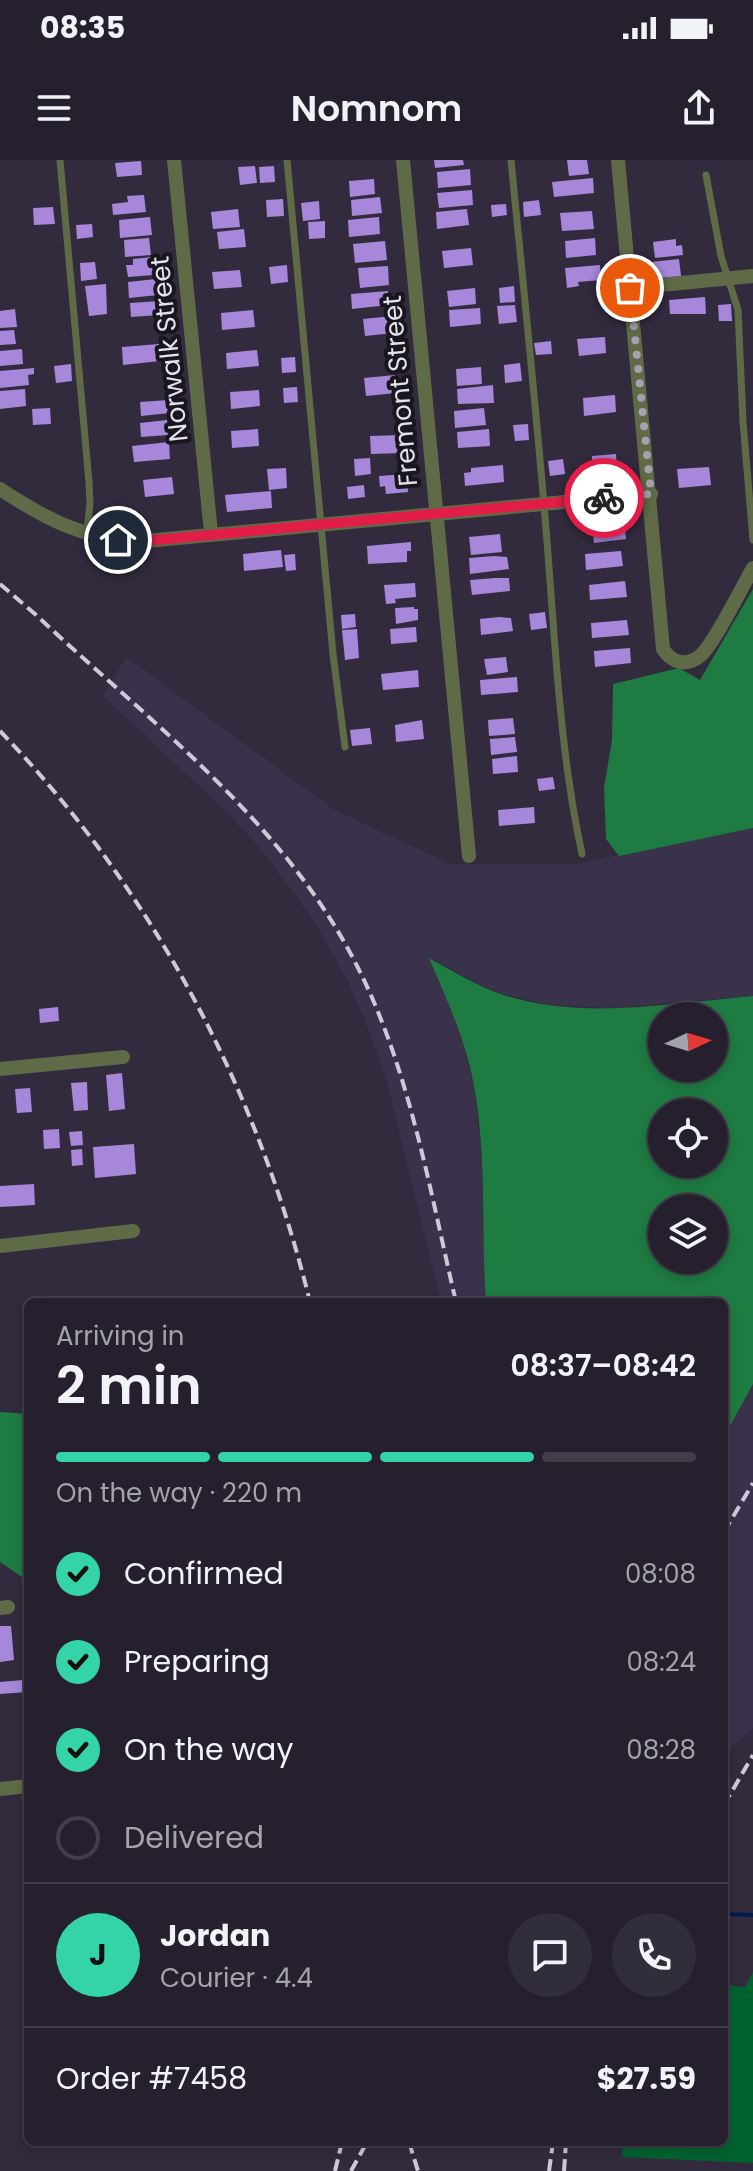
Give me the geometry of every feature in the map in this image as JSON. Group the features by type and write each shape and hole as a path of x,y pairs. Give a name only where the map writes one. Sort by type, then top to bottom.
{"street":[{"name":"Norwalk Street","path":"174,160 211,533"},
{"name":"Fremont Street","path":"403,160 469,856"},
{"path":"618,160 663,649 668,658 676,662 690,661 705,650 753,568"},
{"path":"630,288 753,276"},
{"path":"0,489 65,527 135,542 651,494"},
{"path":"0,1069 123,1057"},
{"path":"0,1246 133,1231"},
{"path":"0,1789 24,1786"}],"lane":[{"path":"60,160 89,482 86,533"},
{"path":"287,160 333,654 345,747"},
{"path":"511,160 562,713 574,817 582,854"},
{"path":"706,175 727,278 738,310 753,540"}],"shaded area":[{"path":"126,657 333,809 450,864 573,864 753,828 753,996 648,1002 648,1005 614,1008 546,1005 491,990 431,959 459,1029 474,1086 481,1146 486,1298 440,1298 386,1078 365,1020 347,979 310,914 232,817 103,696"},
{"path":"753,1384 753,1728 728,1750 728,1430"}],"green space":[{"path":"753,589 753,828 619,856 606,839 604,788 612,740 613,684 679,668 700,680"},
{"path":"429,958 490,990 521,1000 587,1008 648,1006 648,1082 728,1082 728,1002 694,1002 753,996 753,1384 728,1430 728,1298 486,1298 478,1113 471,1069"},
{"path":"0,1412 24,1414 24,1578 0,1562"},
{"path":"753,1972 753,2163 622,2157 623,2146 728,2146 728,1985 745,1987"}],"building":[{"path":"434,160 463,160 464,165 435,168"},
{"path":"567,160 587,160 589,174 569,176"},
{"path":"141,161 142,175 117,177 115,163"},
{"path":"255,166 257,183 240,185 238,167"},
{"path":"274,166 275,182 260,183 259,167"},
{"path":"470,169 471,185 438,188 437,172"},
{"path":"593,178 594,193 554,197 552,182"},
{"path":"374,179 375,194 350,197 349,181"},
{"path":"472,190 473,205 439,208 437,193"},
{"path":"144,195 146,212 113,215 112,204 128,202 127,196"},
{"path":"380,197 382,213 352,216 351,200"},
{"path":"283,199 284,216 267,217 266,200"},
{"path":"539,200 541,215 524,217 523,202"},
{"path":"319,201 320,219 303,221 301,203"},
{"path":"506,204 507,215 492,217 491,205"},
{"path":"53,207 55,224 34,225 33,208"},
{"path":"238,209 240,227 213,229 211,212"},
{"path":"467,209 469,225 437,229 436,212"},
{"path":"592,211 594,229 562,231 560,213"},
{"path":"150,217 152,235 120,238 119,220"},
{"path":"379,217 380,234 349,237 348,220"},
{"path":"325,221 325,238 309,239 308,222"},
{"path":"92,224 93,237 77,239 76,225"},
{"path":"244,229 246,247 219,249 217,232"},
{"path":"149,238 151,255 125,257 124,240"},
{"path":"595,238 596,255 566,258 565,241"},
{"path":"676,239 676,246 682,245 683,255 655,258 653,242"},
{"path":"385,241 387,260 355,263 353,244"},
{"path":"471,248 473,265 444,268 442,251"},
{"path":"152,257 154,275 128,277 126,265 133,265 133,259"},
{"path":"679,259 681,276 653,279 651,262"},
{"path":"95,262 97,279 81,281 80,263"},
{"path":"287,265 288,282 271,284 269,267"},
{"path":"600,265 601,280 578,282 579,286 567,288 565,268"},
{"path":"388,266 389,285 360,288 358,268"},
{"path":"240,270 242,287 214,289 212,272"},
{"path":"156,279 158,295 129,298 128,282"},
{"path":"106,284 107,314 89,316 85,286"},
{"path":"514,286 515,302 500,303 499,288"},
{"path":"475,288 476,304 449,307 447,291"},
{"path":"388,291 389,305 352,309 351,294"},
{"path":"705,297 706,314 670,314 669,300"},
{"path":"159,301 160,315 131,317 130,303"},
{"path":"731,304 732,321 719,321 718,305"},
{"path":"515,305 517,322 499,324 497,306"},
{"path":"480,308 481,324 450,327 449,310"},
{"path":"15,309 17,327 0,328 0,311"},
{"path":"253,310 255,327 222,330 221,313"},
{"path":"393,316 394,333 365,336 363,319"},
{"path":"14,330 16,344 0,345 0,331"},
{"path":"605,337 606,353 579,356 577,339"},
{"path":"551,341 552,354 536,355 534,343"},
{"path":"159,344 160,361 123,365 122,347"},
{"path":"22,349 23,364 0,366 0,351"},
{"path":"257,350 259,366 227,369 226,353"},
{"path":"295,357 296,372 282,373 281,358"},
{"path":"520,363 522,381 505,383 504,365"},
{"path":"71,364 72,381 56,383 54,366"},
{"path":"481,367 482,384 457,386 456,369"},
{"path":"34,368 34,374 28,375 29,385 0,388 0,371"},
{"path":"395,375 396,393 366,396 364,378"},
{"path":"493,385 494,403 458,404 457,389"},
{"path":"297,387 298,402 284,403 283,388"},
{"path":"25,389 26,406 0,409 0,391"},
{"path":"259,390 260,406 231,409 230,392"},
{"path":"615,395 616,412 584,416 583,398"},
{"path":"168,400 170,413 141,416 140,402"},
{"path":"50,408 51,424 33,425 32,409"},
{"path":"484,408 486,425 455,428 454,411"},
{"path":"167,420 168,435 141,437 140,423"},
{"path":"528,424 529,440 515,441 513,425"},
{"path":"258,429 259,446 232,448 231,431"},
{"path":"489,429 490,446 458,448 457,432"},
{"path":"401,435 402,453 371,454 370,436"},
{"path":"169,442 170,459 134,462 132,446"},
{"path":"616,454 617,470 593,472 592,456"},
{"path":"370,458 371,474 355,476 354,459"},
{"path":"563,459 565,474 550,476 548,461"},
{"path":"503,465 504,482 465,486 464,473 471,472 471,468"},
{"path":"709,467 711,485 679,488 677,469"},
{"path":"286,468 287,488 269,490 267,469"},
{"path":"407,474 408,492 386,494 385,486 380,487 379,476"},
{"path":"172,477 174,494 145,497 143,480"},
{"path":"364,485 365,497 348,499 347,487"},
{"path":"271,491 272,508 227,512 225,495"},
{"path":"624,521 626,539 594,543 592,524"},
{"path":"500,534 502,552 471,555 469,537"},
{"path":"411,542 407,562 368,564 367,546"},
{"path":"281,550 283,567 244,571 243,554"},
{"path":"621,551 623,566 586,570 585,554"},
{"path":"295,554 296,570 286,571 284,555"},
{"path":"507,557 509,569 470,574 469,558"},
{"path":"509,578 510,591 472,595 470,580"},
{"path":"625,581 627,597 590,600 589,585"},
{"path":"415,583 416,597 395,599 396,603 386,604 384,585"},
{"path":"395,608 418,609 418,620 396,624"},
{"path":"545,612 547,628 531,630 529,614"},
{"path":"355,614 356,627 342,629 341,615"},
{"path":"511,618 513,631 481,635 480,619"},
{"path":"627,620 629,635 592,638 591,623"},
{"path":"416,627 417,642 391,644 390,629"},
{"path":"357,629 359,658 345,660 342,630"},
{"path":"630,648 631,663 595,667 594,651"},
{"path":"506,657 508,672 487,675 484,659"},
{"path":"418,670 419,687 383,690 381,674"},
{"path":"517,677 518,692 481,695 480,680"},
{"path":"513,718 515,734 489,736 488,720"},
{"path":"422,720 424,739 396,742 395,725"},
{"path":"370,728 372,744 352,746 350,730"},
{"path":"515,737 517,752 491,755 490,739"},
{"path":"517,756 518,772 493,774 492,759"},
{"path":"553,777 555,789 539,791 537,779"},
{"path":"534,807 535,823 499,826 498,810"},
{"path":"58,1007 59,1021 40,1023 39,1009"},
{"path":"122,1073 125,1109 109,1111 106,1075"},
{"path":"87,1082 88,1110 74,1111 71,1083"},
{"path":"30,1088 32,1112 17,1113 15,1089"},
{"path":"59,1129 60,1148 44,1149 43,1130"},
{"path":"82,1131 83,1145 71,1146 69,1132"},
{"path":"134,1144 136,1174 95,1178 93,1147"},
{"path":"82,1149 83,1165 72,1166 71,1150"},
{"path":"34,1184 35,1205 0,1207 0,1186"},
{"path":"0,1626 11,1626 14,1660 0,1662"},
{"path":"23,1673 24,1692 0,1694 0,1682 23,1680"}],"waterway":[{"path":"728,1914 753,1915"}],"railway":[{"path":"0,584 210,774 251,816 324,909 354,960 389,1042 416,1127 455,1298"},
{"path":"0,731 55,792 105,857 151,925 192,996 229,1070 261,1146 288,1223 309,1298"},
{"path":"728,1525 753,1483"},
{"path":"728,1798 753,1755"},
{"path":"335,2171 341,2146"},
{"path":"351,2171 365,2146"},
{"path":"410,2146 418,2171"},
{"path":"549,2171 552,2146"},
{"path":"564,2171 566,2146"}],"way so far":[{"path":"604,498 651,494 630,288"}],"route":[{"path":"118,540 135,542 604,498"}]}
